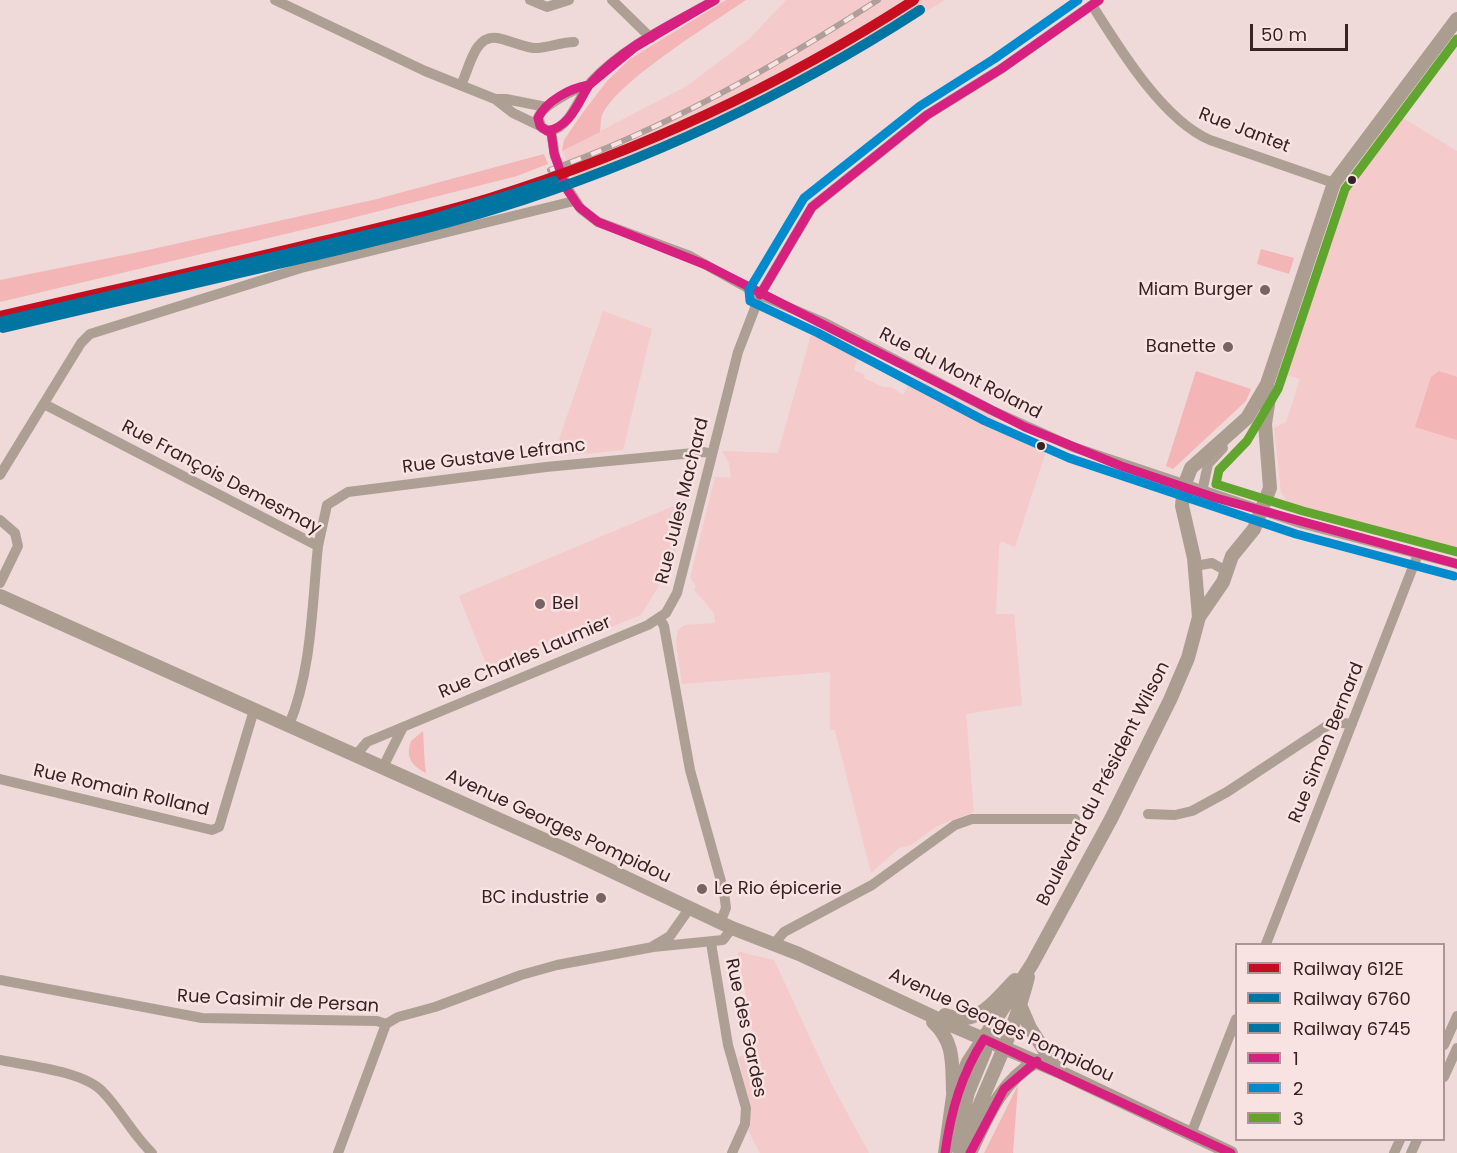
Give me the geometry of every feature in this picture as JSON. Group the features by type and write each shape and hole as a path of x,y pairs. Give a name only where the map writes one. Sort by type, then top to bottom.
{"main road":[{"name":"Boulevard du Président Wilson","path":"1199,617 1195,566 1183,516 1184,486 1191,468 1241,426 1267,384 1334,183 1457,19"},
{"name":"Boulevard du Président Wilson","path":"953,1096 968,1062 1032,964 1111,819 1170,700 1188,658 1199,617 1216,592 1232,556 1254,530 1271,479 1265,424 1269,398 1267,384"},
{"name":"Avenue Georges Pompidou","path":"0,596 651,888 726,926 774,944 1037,1061 1231,1153"},
{"name":"Boulevard du Président Wilson","path":"961,1153 1021,1007 1032,964"},
{"path":"925,1011 956,1020 975,1018 1032,964"},
{"path":"1021,1007 1030,1028 1058,1071"},
{"path":"925,1011 945,1033 951,1046 953,1096 945,1153"},
{"path":"953,1153 968,1092 985,1051 984,1039"},
{"path":"970,1153 1004,1088 1015,1075 1037,1061"}],"street":[{"path":"275,0 495,99 513,113 551,131 561,124 584,97 589,85 617,60 715,0"},
{"path":"530,0 547,7 569,0"},
{"path":"612,0 651,38"},
{"name":"Rue Jules Machard","path":"660,619 677,593 735,362 760,295 812,207 927,115 1001,69 1096,2"},
{"name":"Rue Jantet","path":"1096,2 1130,61 1167,110 1191,131 1210,140 1334,183"},
{"path":"461,85 477,47 487,38 494,37 536,48 560,42 574,42"},
{"path":"540,126 538,114 577,87 589,85"},
{"path":"495,99 512,99 548,107 560,112 561,124"},
{"name":"Rue du Mont Roland","path":"551,131 555,156 567,189 574,201 598,222 690,256 760,295 823,322 991,410 1073,447 1202,492 1262,511 1457,564"},
{"path":"0,475 81,343 90,334 301,268 574,201"},
{"name":"Rue François Demesmay","path":"44,404 318,546 307,652 298,696 288,725"},
{"path":"1202,492 1208,464 1237,434 1241,426"},
{"name":"Rue Gustave Lefranc","path":"318,546 327,505 348,492 546,467 704,452 712,454"},
{"path":"0,520 15,533 18,546 0,583"},
{"name":"Rue Simon Bernard","path":"1267,943 1418,554"},
{"path":"1195,566 1212,563 1226,571"},
{"path":"1196,585 1216,592"},
{"path":"660,619 666,637 690,770 724,892 726,926 723,940 711,943"},
{"name":"Rue Charles Laumier","path":"356,755 367,742 660,619"},
{"name":"Rue Romain Rolland","path":"0,779 212,830 219,827 254,710"},
{"path":"1148,814 1175,815 1192,811 1227,792 1333,722 1352,724"},
{"path":"383,767 403,727"},
{"path":"774,944 784,932 886,876 955,825 972,819 1075,819"},
{"name":"Rue Casimir de Persan","path":"653,947 670,936 689,909"},
{"name":"Rue Casimir de Persan","path":"0,980 202,1018 377,1021 386,1024 398,1017 435,1007 539,969 653,947 711,943"},
{"name":"Rue des Gardes","path":"711,943 728,1045 746,1108 745,1124 732,1153"},
{"path":"1445,1041 1457,1016"},
{"path":"1191,1134 1235,1022"},
{"path":"338,1153 386,1024"},
{"path":"1445,1073 1457,1048"},
{"path":"0,1060 69,1075 96,1086 152,1153"}],"shaded area":[{"path":"726,0 746,0 690,37 628,84 603,113 600,132 562,151 564,140 581,115 607,81 630,59"},
{"path":"786,0 945,0 817,77 739,116 575,181 562,151 687,86 749,39"},
{"path":"1401,117 1457,151 1457,552 1291,507 1281,492 1274,428 1286,422 1300,379 1287,375 1342,191"},
{"path":"544,154 548,164 517,176 0,302 0,280 139,252 377,199"},
{"path":"1261,249 1294,258 1289,274 1257,264"},
{"path":"603,311 652,329 623,450 553,457"},
{"path":"814,324 861,348 854,370 865,375 864,378 883,387 891,387 903,395 914,376 1011,427 1031,443 1047,448 1015,547 1001,541 999,546 996,614 1014,614 1022,705 966,714 974,812 937,826 911,845 899,848 871,873 835,730 830,730 830,672 682,684 676,642 678,630 685,625 715,623 714,613 694,590 696,586 690,578 715,477 731,478 729,463 722,451 778,453"},
{"path":"1196,371 1251,389 1246,401 1173,469 1166,466"},
{"path":"1439,371 1457,377 1457,440 1415,427 1431,377"},
{"path":"688,500 669,578 664,577 641,615 599,632 595,623 502,661 491,676 459,596"},
{"path":"423,731 426,773 414,764 409,756 411,741"},
{"path":"738,953 774,960 831,1083 869,1153 760,1153 748,1130 751,1111 738,1057 756,1052"},
{"path":"1018,1085 1013,1153 984,1153"}],"railway":[{"path":"550,170 636,135 719,94 799,49 878,0"}],"rail line":[{"name":"612E","path":"0,316 468,205 546,179 655,137 761,88 864,31 914,0"},
{"name":"6760","path":"3,328 402,234 472,216 551,190 661,148 714,124 819,71 920,10"},
{"name":"6745","path":"3,321 429,220 554,181"}],"transit line":[{"name":"1","path":"715,0 634,48 589,85 602,71 632,48 715,0"},
{"name":"2","path":"1078,0 994,59 920,106 804,198 749,290 750,301 818,333 985,421 1069,458 1296,534 1454,576"},
{"name":"1","path":"760,295 812,207 927,115 1001,69 1099,0"},
{"name":"3","path":"1457,39 1345,189 1278,389 1247,441 1219,470 1216,484 1303,511 1457,552"},
{"name":"1","path":"589,85 562,125 547,131 540,126 538,118 547,106 567,92 589,85"},
{"name":"1","path":"551,131 554,153 566,188 579,207 598,222 706,265 1025,427 1121,466 1216,498 1457,564"},
{"name":"1","path":"945,1153 958,1094 969,1066 984,1039 1231,1153"},
{"name":"1","path":"970,1153 1004,1089 1037,1061"}],"place":[{"name":"Miam Burger","path":"1265,290"},
{"name":"Banette","path":"1228,347"},
{"name":"Bel","path":"540,604"},
{"name":"Le Rio épicerie","path":"702,889"},
{"name":"BC industrie","path":"601,898"}]}
